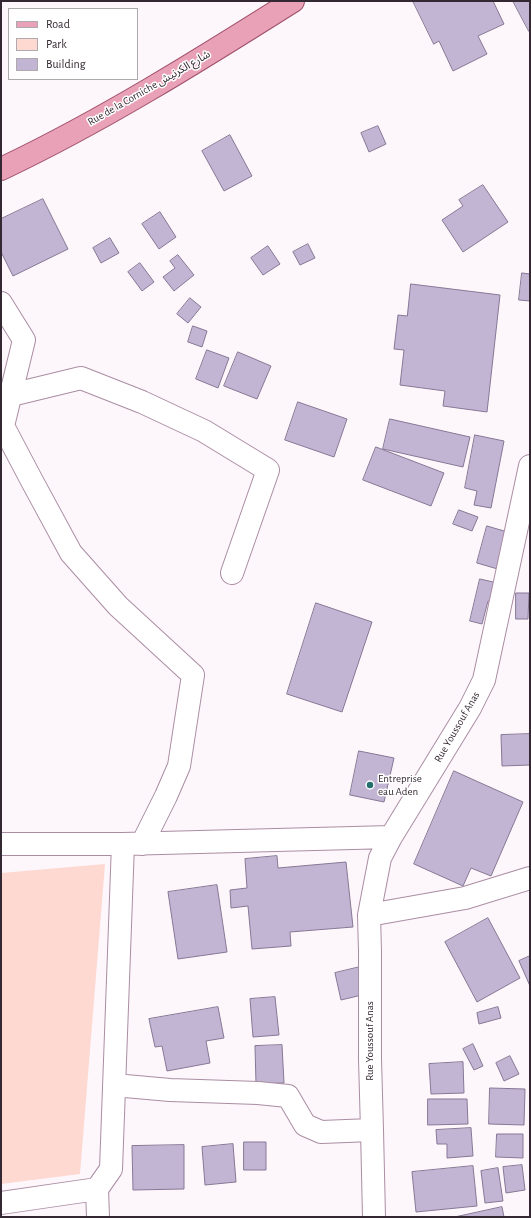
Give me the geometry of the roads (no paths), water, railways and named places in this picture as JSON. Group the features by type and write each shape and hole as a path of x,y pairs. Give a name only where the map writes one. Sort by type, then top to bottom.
{"main road":[{"name":"Rue de la Corniche شارع الكرنيش","path":"1,169 48,147 178,73 293,1"}],"street":[{"path":"1,303 24,340 3,426 71,553 118,606 193,675 179,766 166,796 133,844 114,1085 111,1169 97,1189 98,1217"},
{"path":"11,395 81,378 142,402 204,431 268,470 232,573"},
{"name":"Rue Youssouf Anas","path":"374,1217 370,1059 369,915 380,858 470,708 484,680 530,466"},
{"path":"1,844 133,844 392,837"},
{"path":"369,915 465,898 530,878"},
{"path":"114,1085 170,1090 258,1093 288,1096 305,1125 321,1132 372,1130"},
{"path":"1,1203 97,1189"}],"place":[{"name":"Entreprise eau Aden","path":"370,785"}]}
